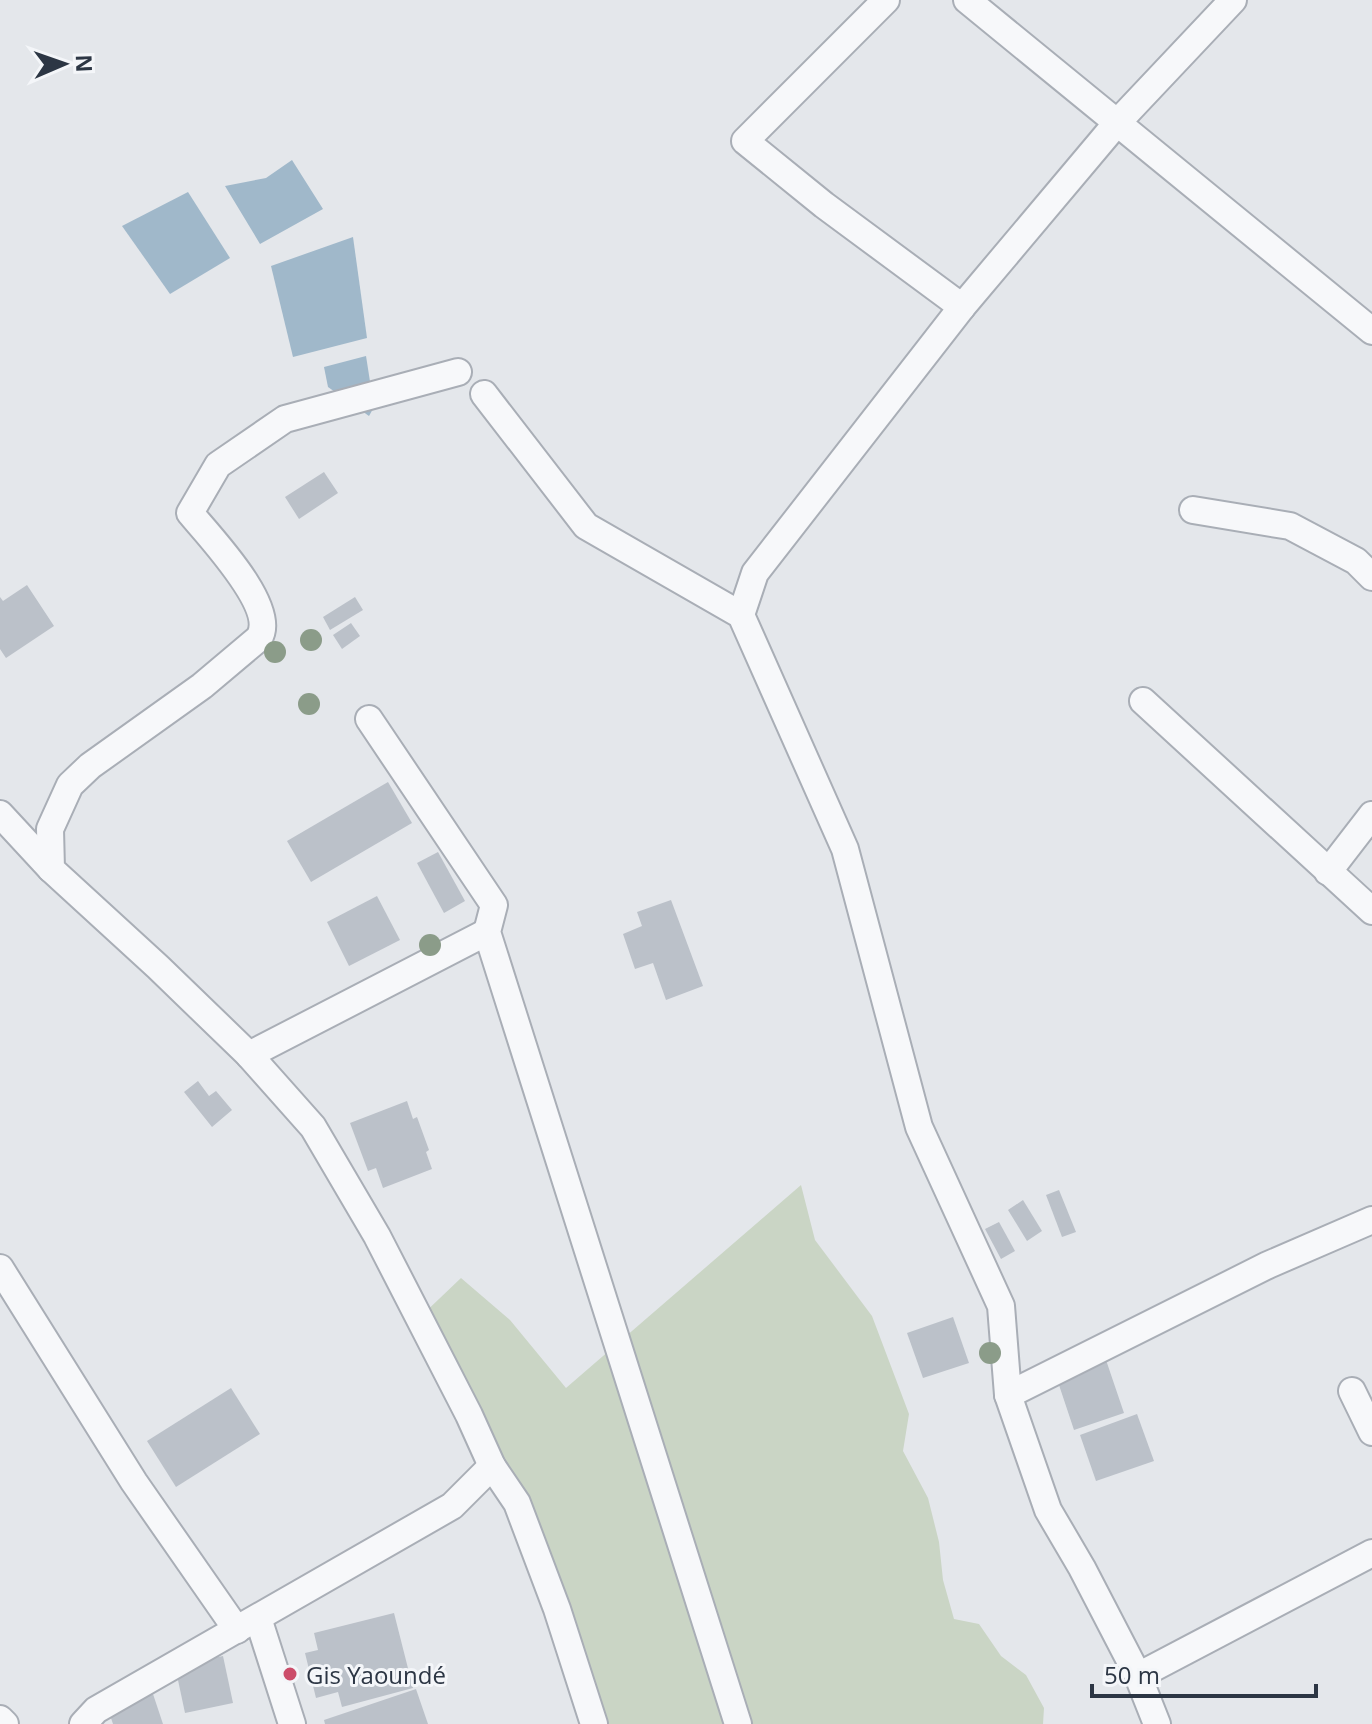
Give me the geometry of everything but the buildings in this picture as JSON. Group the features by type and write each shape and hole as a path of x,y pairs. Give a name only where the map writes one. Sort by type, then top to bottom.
{"street":[{"path":"886,0 745,141 824,205 962,307"},
{"path":"967,0 1372,331"},
{"path":"741,615 755,573 962,307 1116,124 1233,0"},
{"path":"51,869 50,829 70,785 90,766 202,686 264,631 263,617 237,569 190,513 218,465 285,419 458,372"},
{"path":"484,394 586,526 741,615 845,849 919,1127 1001,1306 1008,1395 1048,1510 1138,1676 1157,1724"},
{"path":"1193,510 1290,526 1356,561 1372,577"},
{"path":"1143,701 1372,911"},
{"path":"369,719 494,905 487,932 738,1724"},
{"path":"0,814 51,869 249,1055 313,1127 377,1236 492,1466 517,1503 557,1609 594,1724"},
{"path":"1328,872 1372,815"},
{"path":"249,1055 487,932"},
{"path":"1008,1395 1268,1265 1372,1220"},
{"path":"0,1268 134,1482 247,1624 292,1724"},
{"path":"1352,1391 1372,1432"},
{"path":"83,1724 96,1710 452,1506 492,1466"},
{"path":"1138,1676 1372,1553"},
{"path":"0,1719 5,1724"}],"green space":[{"path":"801,1185 815,1240 872,1316 909,1414 903,1451 928,1498 939,1542 943,1580 954,1619 979,1624 1001,1656 1026,1675 1044,1708 1043,1724 594,1724 557,1609 418,1319 461,1278 510,1320 566,1388"}],"water":[{"path":"292,160 323,209 260,244 225,186 266,178"},
{"path":"188,192 230,258 170,294 122,226"},
{"path":"353,237 367,338 293,357 271,266"},
{"path":"366,356 374,407 369,416 328,387 324,367"}],"place":[{"name":"Gis Yaoundé","path":"290,1674"}]}
